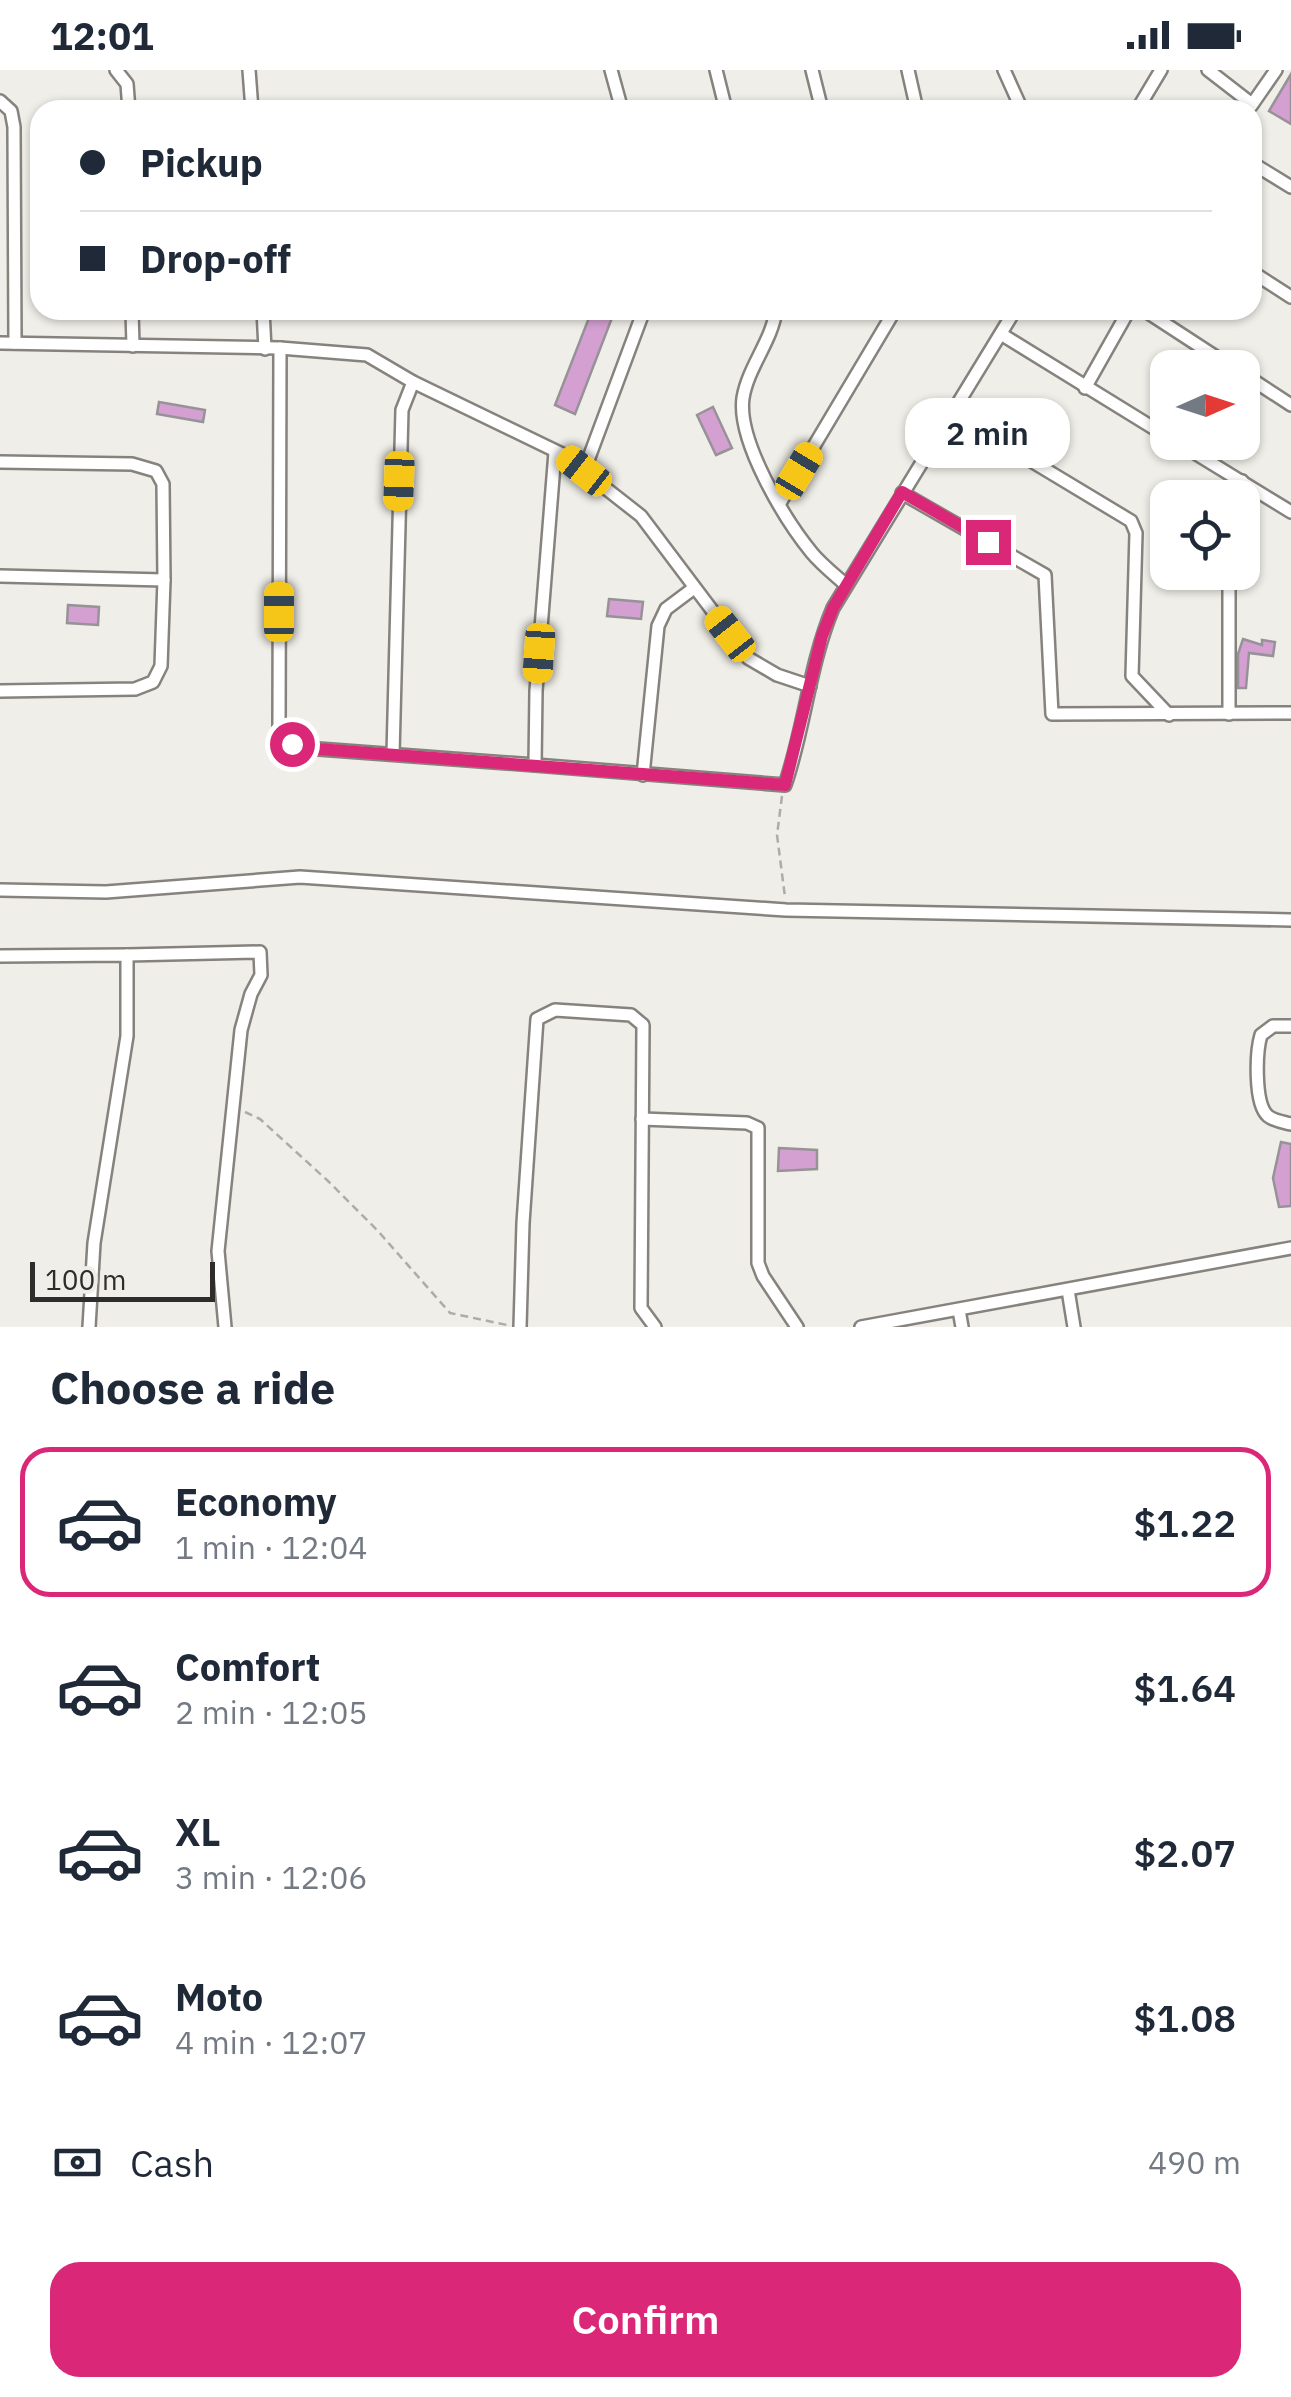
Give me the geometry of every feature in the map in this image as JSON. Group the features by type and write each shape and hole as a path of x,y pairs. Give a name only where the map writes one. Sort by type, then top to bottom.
{"street":[{"path":"116,70 127,84 128,100"},
{"path":"249,70 251,100"},
{"path":"611,70 619,100"},
{"path":"716,70 724,100"},
{"path":"812,70 820,100"},
{"path":"908,70 916,100"},
{"path":"1004,70 1018,100"},
{"path":"1142,100 1161,70"},
{"path":"1208,70 1243,100"},
{"path":"1256,100 1276,70"},
{"path":"0,101 11,111 14,127 15,344"},
{"path":"1262,169 1291,187"},
{"path":"1262,278 1291,296"},
{"path":"132,320 133,346"},
{"path":"263,320 265,349"},
{"path":"584,471 640,320"},
{"path":"774,320 747,384 743,410 757,465 814,554 846,585"},
{"path":"780,503 889,320"},
{"path":"280,348 279,725 287,740 305,748 785,785 822,636 846,585 1009,320"},
{"path":"1085,388 1123,320"},
{"path":"1159,320 1205,350"},
{"path":"1000,334 1150,426"},
{"path":"0,343 280,348 368,355 413,382 555,452 584,471 641,516 748,658 778,675 810,686"},
{"path":"393,754 402,410 413,382"},
{"path":"1260,385 1291,404"},
{"path":"950,412 1131,521 1136,533 1132,676 1169,715"},
{"path":"535,766 536,691 555,452"},
{"path":"1206,460 1239,480"},
{"path":"0,462 132,464 156,470 164,484 161,666 153,682 135,689 0,691"},
{"path":"902,492 1045,575 1052,714 1291,713"},
{"path":"1260,493 1291,512"},
{"path":"0,576 164,580"},
{"path":"644,775 658,626 666,608 694,588"},
{"path":"1229,714 1230,590"},
{"path":"0,890 106,892 300,877 786,910 1291,920"},
{"path":"0,956 260,952 261,975 241,1030 218,1251 225,1327"},
{"path":"89,1327 94,1243 127,1036 127,955"},
{"path":"518,1327 537,1019 556,1010 631,1014 643,1026 641,1308 656,1327"},
{"path":"1291,1026 1273,1026 1261,1035 1258,1072 1264,1112 1270,1118 1291,1124"},
{"path":"642,1119 747,1123 758,1128 758,1263 797,1327"},
{"path":"861,1327 1291,1248"},
{"path":"1068,1290 1074,1327"},
{"path":"959,1310 962,1327"}],"path":[{"path":"785,785 778,835 786,910"},
{"path":"234,1108 260,1119 328,1181 450,1313 518,1327"}],"building":[{"path":"1291,74 1291,124 1269,111"},
{"path":"588,320 611,320 575,414 555,405"},
{"path":"159,402 205,410 203,422 157,414"},
{"path":"1042,403 1054,412 1032,444 1022,437"},
{"path":"713,407 732,448 716,455 697,415"},
{"path":"609,599 643,602 641,619 607,616"},
{"path":"68,605 99,607 98,625 67,623"},
{"path":"1243,639 1262,645 1262,640 1275,642 1273,656 1249,653 1246,688 1238,688 1238,654"},
{"path":"1281,1142 1291,1144 1291,1206 1279,1207 1273,1178"},
{"path":"779,1148 817,1150 817,1169 778,1171"}],"route":[{"path":"292,744 626,775 785,785 816,654 833,608 902,492 988,542"}]}
